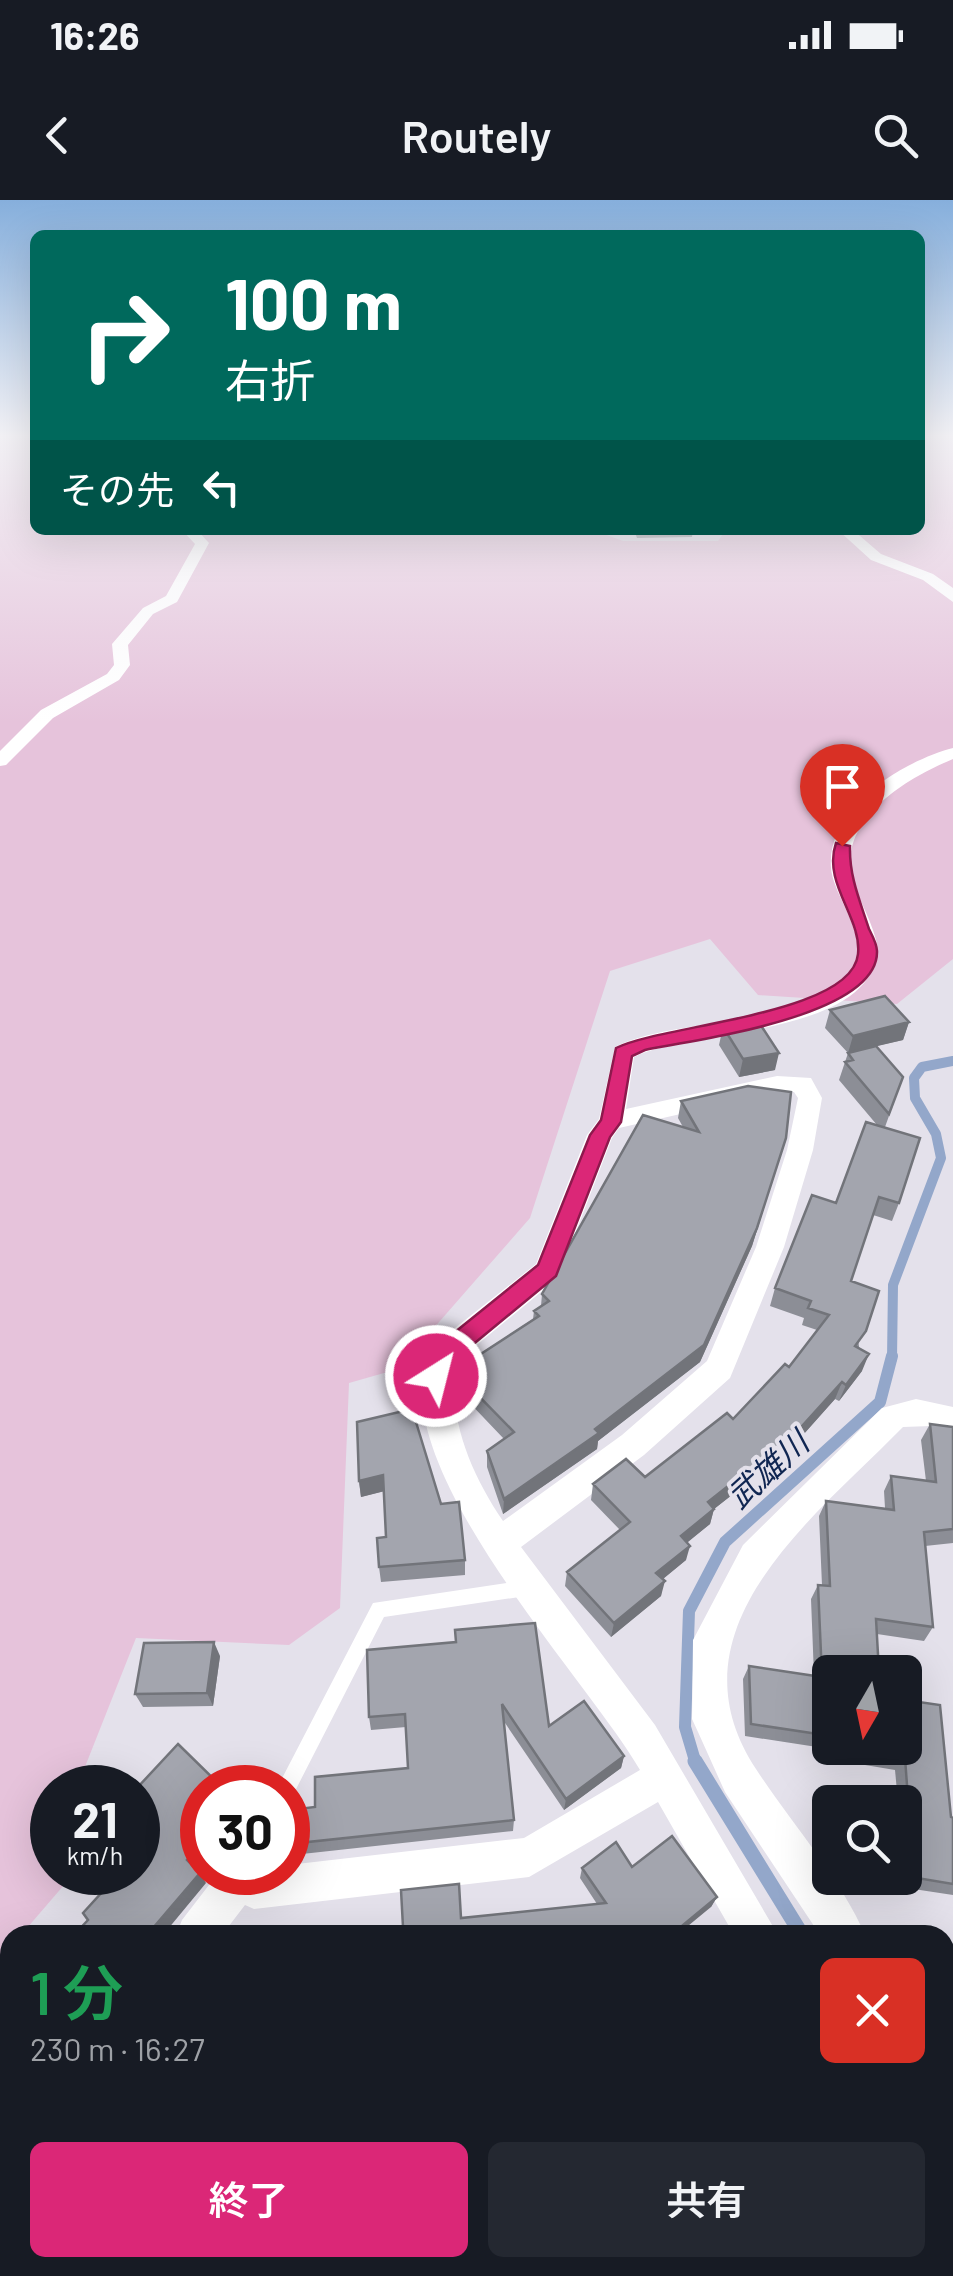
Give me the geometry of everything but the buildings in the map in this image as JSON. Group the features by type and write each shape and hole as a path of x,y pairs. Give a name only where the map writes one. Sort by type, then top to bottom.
{"street":[{"path":"0,761 47,714 113,677 122,666 120,644 148,611 172,599 202,543 195,535"},
{"path":"851,535 878,558 947,587 953,598"},
{"path":"752,1925 662,1778 642,1738 528,1588 474,1508 445,1429 436,1376 442,1356 548,1270 600,1135 611,1122 623,1053 640,1044 768,1018 825,1000 862,971 868,951 841,871 842,846 858,818 891,784 924,763 953,753"},
{"path":"499,1544 633,1445 719,1369 770,1247 800,1150 810,1098 802,1084 777,1084 611,1122"},
{"path":"837,1925 738,1778 710,1719 710,1640 755,1556 893,1417 912,1410 939,1414 953,1422"},
{"path":"310,1883 529,1857 662,1778"},
{"path":"204,1925 226,1895"}],"lane":[{"path":"298,1765 379,1609 528,1588"}],"shaded area":[{"path":"0,530 30,530 30,535 607,535 623,541 718,541 722,535 925,535 925,530 953,530 953,959 897,1004 758,995 710,939 610,971 530,1218 398,1369 349,1383 340,1608 289,1645 136,1638 86,1765 30,1765 30,1895 55,1895 30,1925 0,1925"}],"waterway":[{"name":"武雄川","path":"892,1359 893,1285 941,1158 936,1134 915,1098 914,1078 922,1067 953,1061"},
{"name":"武雄川","path":"695,1761 685,1727 689,1611 725,1542 880,1402 892,1356"},
{"name":"武雄川","path":"695,1761 796,1925"}],"route":[{"path":"436,1376 442,1356 548,1270 600,1135 611,1122 623,1053 640,1044 768,1018 825,1000 862,971 868,951 841,871 842,846"}]}
